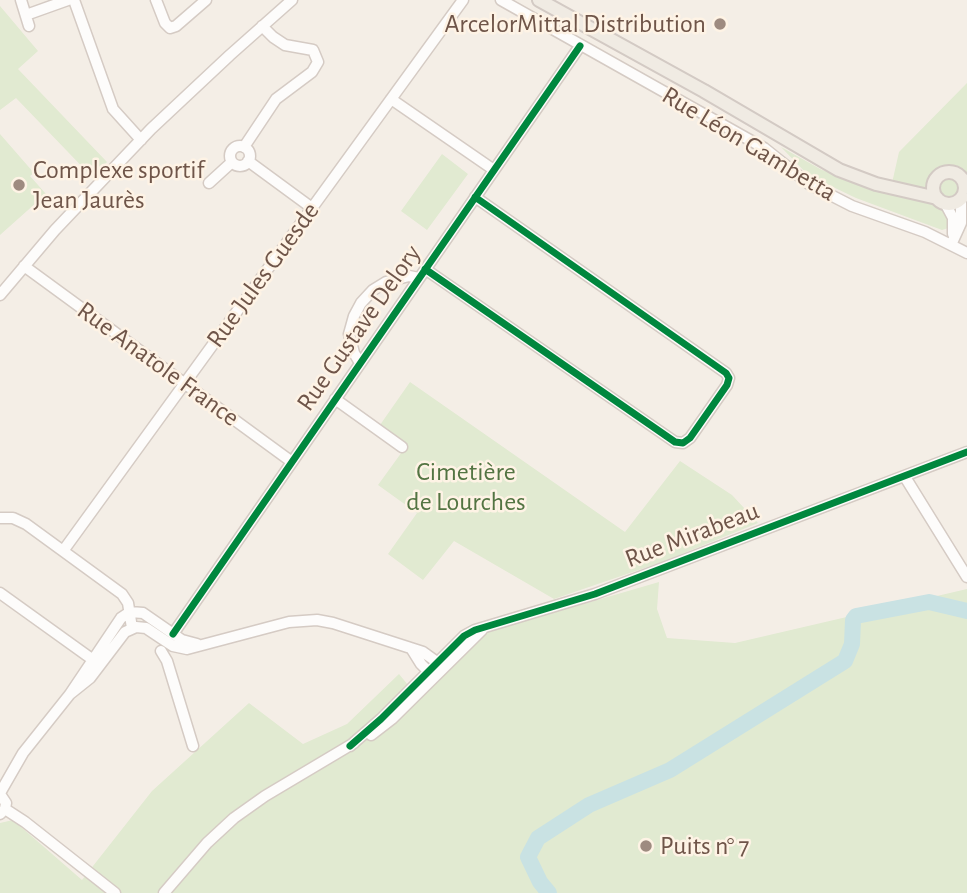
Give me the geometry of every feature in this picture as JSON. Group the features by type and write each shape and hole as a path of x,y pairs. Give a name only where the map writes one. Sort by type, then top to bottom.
{"main road":[{"path":"538,0 715,97 839,170 867,181 953,204 964,196 965,179 947,173 924,186 895,188"},
{"path":"936,180 934,189 942,201"}],"street":[{"path":"21,0 29,26"},
{"path":"26,15 68,0"},
{"path":"74,0 113,109 141,140"},
{"path":"156,0 165,23 170,27 176,26 206,0"},
{"path":"0,295 141,140 292,0"},
{"name":"Rue Jules Guesde","path":"63,551 463,0"},
{"name":"Rue Léon Gambetta","path":"500,0 764,148 800,178 852,206 920,229 967,253"},
{"path":"244,147 276,99 312,72 318,62 313,50 285,45 262,26"},
{"name":"Rue Gustave Delory","path":"167,643 580,46"},
{"path":"391,99 494,170"},
{"path":"237,146 244,147 250,154 248,161 242,166 232,162 231,151 237,146"},
{"path":"248,161 312,208"},
{"path":"209,183 232,162"},
{"path":"951,245 961,223 964,196"},
{"path":"360,363 349,334 361,303 373,290 386,282 422,273 675,442 682,443 690,438 727,385 729,378 726,373 475,197"},
{"path":"942,201 954,222 951,245"},
{"name":"Rue Anatole France","path":"24,266 292,462"},
{"path":"335,399 402,447"},
{"name":"Rue Mirabeau","path":"164,893 234,818 350,746 489,626 595,594 967,452"},
{"path":"905,477 967,577"},
{"path":"0,518 13,518 22,522 122,594 128,603 132,628"},
{"path":"0,593 96,662"},
{"path":"96,662 121,618 130,612 143,613 167,643 166,659 193,746"},
{"path":"115,893 33,828 3,811 5,799 0,794 23,753 96,662 125,632 132,628 146,628 167,643 204,645 289,622 311,619 333,623 423,652 441,665"},
{"path":"411,648 431,674"}],"green space":[{"path":"0,6 38,51 18,69 107,162 93,178 16,98 0,110"},
{"path":"967,83 967,222 942,230 856,198 808,175 781,147 822,170 890,192 899,152"},
{"name":"Complexe sportif Jean Jaurès","path":"0,134 34,173 30,176 46,194 0,235"},
{"path":"442,154 468,174 427,230 401,211"},
{"name":"Cimetière de Lourches","path":"410,382 625,532 680,461 732,495 758,523 662,562 554,599 454,541 423,580 388,554 417,513 378,485 407,445 380,425"},
{"path":"659,582 657,609 667,638 735,643 967,589 967,893 0,893 0,823 13,820 82,880 152,791 249,703 303,744 347,724 399,674 408,685 451,646 491,631"}],"waterway":[{"path":"549,893 540,882 528,857 538,838 589,805 670,770 845,661 852,644 853,620 856,616 929,602 967,611"}],"cycle path":[{"path":"173,634 580,46"},
{"path":"425,269 675,442 683,443 690,438 727,385 729,378 726,373 475,197"},
{"path":"350,746 464,636 475,630 595,594 967,452"}],"place":[{"name":"ArcelorMittal Distribution","path":"720,24"},
{"name":"Complexe sportif Jean Jaurès","path":"19,185"},
{"name":"Puits n° 7","path":"646,846"}]}
